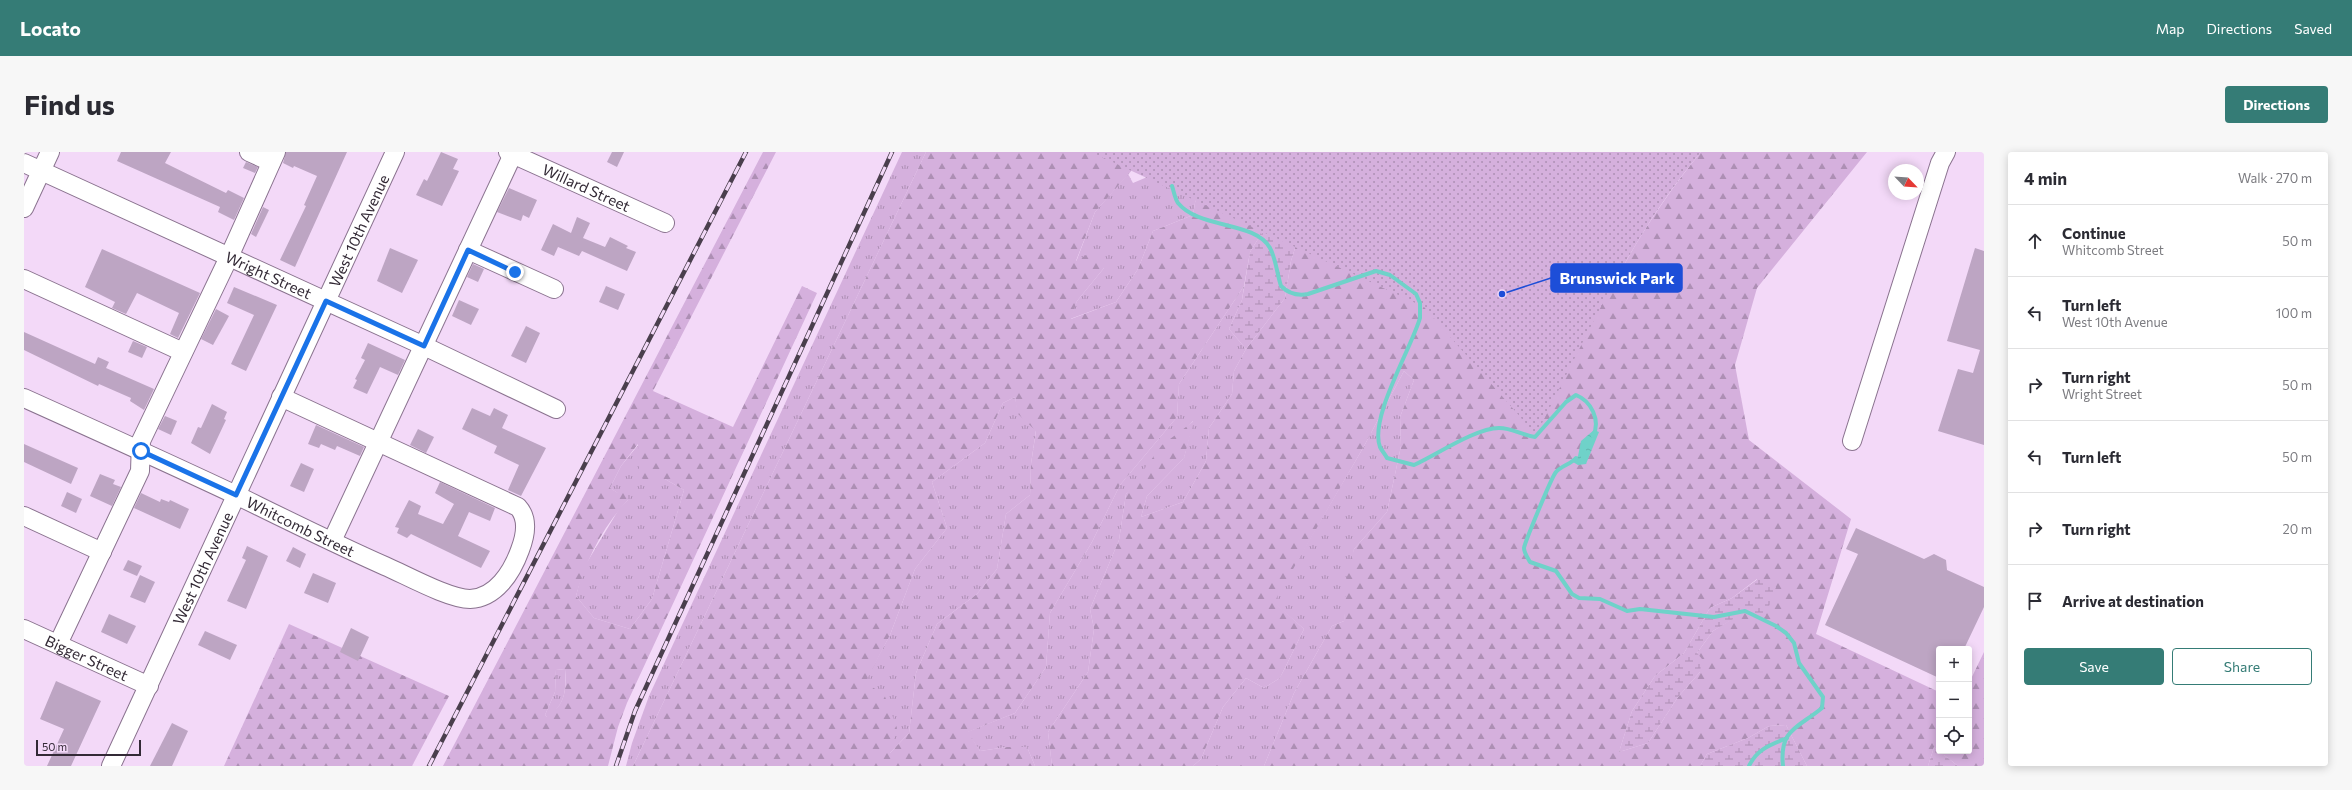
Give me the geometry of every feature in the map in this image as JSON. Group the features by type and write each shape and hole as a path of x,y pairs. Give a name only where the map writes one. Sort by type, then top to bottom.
{"street":[{"path":"24,208 50,152"},
{"path":"58,644 140,471 141,441 228,257 273,157 249,152"},
{"name":"West 10th Avenue","path":"111,766 395,152"},
{"path":"1852,441 1940,163 1946,152"},
{"path":"332,541 424,346 511,153"},
{"name":"Willard Street","path":"511,153 665,223"},
{"name":"Wright Street","path":"24,163 424,346 556,410"},
{"path":"468,250 554,289"},
{"path":"24,279 183,352"},
{"path":"281,397 379,442"},
{"name":"Whitcomb Street","path":"24,398 453,596 471,599 485,595 497,588 510,572 523,542 525,521 522,511 514,504 379,442"},
{"path":"24,516 102,552"},
{"name":"Bigger Street","path":"24,629 149,686"}],"green space":[{"path":"763,152 776,152 653,391 733,427 802,286 817,293 627,703 618,727 608,766 443,766","holes":["638,444 639,471 644,482 665,479 684,490 652,599 630,629 594,618 576,596 584,570 596,545 611,521 628,500 626,488 618,493 610,488 621,466","565,669 566,684 564,696 558,707 547,717 545,715 555,692 556,670"]},
{"path":"902,152 926,152 633,766 626,766 632,743 649,696"},
{"path":"926,152 1145,152 1141,160 1095,212 1076,261 1095,250 1104,268 1077,301 1071,319 1116,302 1138,269 1153,231 1193,215 1197,191 1312,152 1250,252 1244,286 1179,384 1177,417 1120,485 1092,542 1050,613 1046,667 1015,713 968,732 980,751 1007,747 1027,747 1035,766 633,766","holes":["1015,397 1017,413 1036,431 1031,464 1030,495 1006,514 997,569 977,594 937,624 916,673 909,733 890,753 897,728 884,694 865,683 890,635 915,569 947,528 932,482 985,443 1003,403"]},
{"path":"1091,152 1701,152 1652,218 1631,253 1591,325 1536,435 1424,307"},
{"path":"1312,152 1300,232 1291,261 1285,298 1246,349 1229,329 1242,300 1250,252"},
{"path":"1701,152 1867,152 1757,288 1735,365 1749,440 1851,519 1816,634 1936,691 1936,749 1934,747 1928,766 1807,766 1786,725 1769,726 1748,738 1707,754 1700,766 1264,766 1294,693 1332,626 1344,621 1347,574 1354,549 1387,512 1401,446 1400,417 1414,380 1404,371 1363,448 1274,602 1304,629 1280,678 1264,688 1246,678 1223,707 1201,759 1193,766 1052,766 1048,732 1088,672 1094,629 1090,609 1119,540 1126,494 1162,445 1194,421 1184,458 1147,496 1141,517 1183,502 1206,461 1209,428 1232,394 1234,371 1246,349 1285,298 1291,261 1300,232 1615,281 1634,247 1677,183","holes":["1757,579 1753,617 1745,611 1713,631 1697,653 1700,672 1678,697 1648,743 1619,752 1632,711 1655,676 1684,653 1710,608 1732,598"]},
{"path":"1128,174 1133,183 1152,175 1197,191 1193,215 1153,231 1138,269 1116,302 1070,319 1077,301 1104,268 1076,262 1095,212"},
{"path":"1244,286 1242,300 1229,329 1246,349 1234,371 1232,394 1209,428 1206,461 1183,502 1141,517 1147,496 1184,458 1193,421 1126,494 1119,540 1090,609 1094,629 1088,672 1048,732 1052,766 1035,766 1027,747 1007,747 980,751 967,732 1015,713 1046,667 1050,613 1092,542 1120,485 1177,417 1179,384"},
{"path":"1404,371 1414,380 1400,417 1401,446 1387,512 1354,549 1344,621 1332,626 1294,693 1264,766 1193,766 1201,759 1223,707 1246,678 1264,688 1280,678 1304,629 1273,602 1363,448"},
{"path":"1015,397 1018,413 1036,430 1031,464 1030,495 1006,514 997,569 977,594 937,624 916,673 909,733 889,754 864,683 890,635 915,569 947,528 932,482 985,443 1003,403"},
{"path":"639,444 639,471 665,479 684,490 652,599 630,629 594,618 576,596 583,569 619,509 628,500 610,488 621,466"},
{"path":"1758,579 1776,587 1765,617 1753,617 1745,612 1713,631 1697,653 1702,659 1700,672 1678,697 1648,743 1619,752 1632,711 1655,676 1684,653 1710,608 1732,598"},
{"path":"289,624 449,696 412,766 224,766"},
{"path":"1984,652 1984,766 1958,766 1943,754 1972,754 1972,677"},
{"path":"565,669 565,690 562,702 548,718 545,715 555,692 556,670"},
{"path":"1786,725 1807,766 1700,766 1707,754 1748,738 1769,726"},
{"path":"1934,747 1936,749 1936,754 1943,754 1958,766 1928,766"}],"water":[{"path":"1594,430 1599,432 1586,464 1578,465 1573,462 1578,456 1581,441"}],"building":[{"path":"121,152 171,152 165,163 226,193 228,190 244,198 234,220 218,212 220,207 117,161"},
{"path":"286,152 347,152 295,267 280,260 306,206 304,205 317,176 283,163"},
{"path":"441,152 458,159 453,169 459,171 442,206 416,195 424,179 427,181"},
{"path":"612,152 624,152 617,167 607,162"},
{"path":"246,162 258,167 255,173 243,168"},
{"path":"509,188 537,200 529,218 523,215 521,221 497,212"},
{"path":"263,207 269,210 256,237 251,234"},
{"path":"577,217 590,223 583,238 605,247 610,237 628,246 626,248 636,252 627,271 582,251 579,256 558,247 554,256 541,250 553,224 571,233"},
{"path":"390,248 418,260 402,293 377,281"},
{"path":"1975,248 1984,251 1984,445 1938,431 1958,369 1973,373 1980,350 1947,341"},
{"path":"102,249 200,293 178,338 170,334 179,313 137,293 126,314 112,308 115,302 85,287"},
{"path":"473,264 484,269 478,282 467,277"},
{"path":"606,286 625,294 618,310 599,302"},
{"path":"234,287 277,305 246,371 231,364 254,315 227,303"},
{"path":"459,300 479,309 471,325 452,316"},
{"path":"216,309 229,316 213,345 201,339"},
{"path":"526,326 540,333 526,363 511,356"},
{"path":"24,332 95,364 98,357 109,362 106,368 154,389 144,410 130,401 131,398 99,384 98,386 24,350"},
{"path":"133,341 147,347 142,358 128,352"},
{"path":"368,343 405,360 398,375 380,367 367,394 353,388 357,380 355,379 365,360 361,358"},
{"path":"212,404 227,412 224,419 226,420 210,454 191,443 198,427 201,428"},
{"path":"472,408 490,416 494,408 508,415 502,428 546,448 521,496 508,490 519,465 494,453 497,446 462,429"},
{"path":"165,416 177,421 171,435 158,429"},
{"path":"316,425 364,447 360,456 337,446 335,450 321,444 319,448 308,444"},
{"path":"418,429 434,437 426,453 410,445"},
{"path":"24,444 78,468 71,484 24,462"},
{"path":"301,463 314,469 304,492 290,486"},
{"path":"100,474 115,480 113,484 121,487 112,506 90,496"},
{"path":"440,482 495,508 490,521 469,512 458,536 490,551 481,568 411,534 407,538 397,533 399,528 395,527 409,500 421,506 418,514 443,524 454,504 435,493"},
{"path":"67,492 82,499 76,513 61,506"},
{"path":"141,493 160,502 161,499 169,502 170,500 189,509 180,529 134,508"},
{"path":"1856,528 1924,559 1934,554 1946,560 1947,570 1984,587 1984,607 1965,646 1936,646 1936,677 1825,625 1858,554 1846,549"},
{"path":"247,546 268,556 246,609 227,601 246,560 242,558"},
{"path":"293,547 306,554 300,568 286,561"},
{"path":"128,560 142,566 137,576 123,570"},
{"path":"313,573 336,583 328,603 304,593"},
{"path":"140,575 155,582 145,603 130,597"},
{"path":"109,614 136,626 127,644 101,632"},
{"path":"351,628 369,637 358,661 340,652"},
{"path":"205,631 237,645 230,660 198,645"},
{"path":"56,681 101,701 71,766 47,766 64,729 40,719"},
{"path":"172,723 188,731 172,766 150,766"}],"waterway":[{"path":"1172,186 1178,203 1187,211 1212,222 1252,233 1263,239 1272,252 1281,286 1290,292 1301,295 1308,294 1376,271 1390,275 1416,294 1420,303 1420,318 1392,383 1380,419 1378,434 1380,447 1387,458 1414,465 1468,437 1490,429 1504,428 1535,437 1566,402 1576,395 1586,402 1593,412 1596,424 1593,436"},
{"path":"1576,458 1556,472 1549,485 1524,548 1525,554 1530,562 1556,571 1572,594 1579,598 1600,599 1627,611 1640,609 1714,617 1745,611 1776,626 1786,633 1794,643 1799,663 1823,697 1822,708 1798,725 1787,737 1784,744 1783,766"},
{"path":"1749,766 1756,755 1765,748 1787,738"}],"railway":[{"path":"429,766 746,152"},
{"path":"616,766 635,711 892,152"}],"place":[{"name":"Brunswick Park","path":"1502,294"}],"route":[{"path":"141,451 236,495 326,301 424,346 468,250 515,272"}]}
